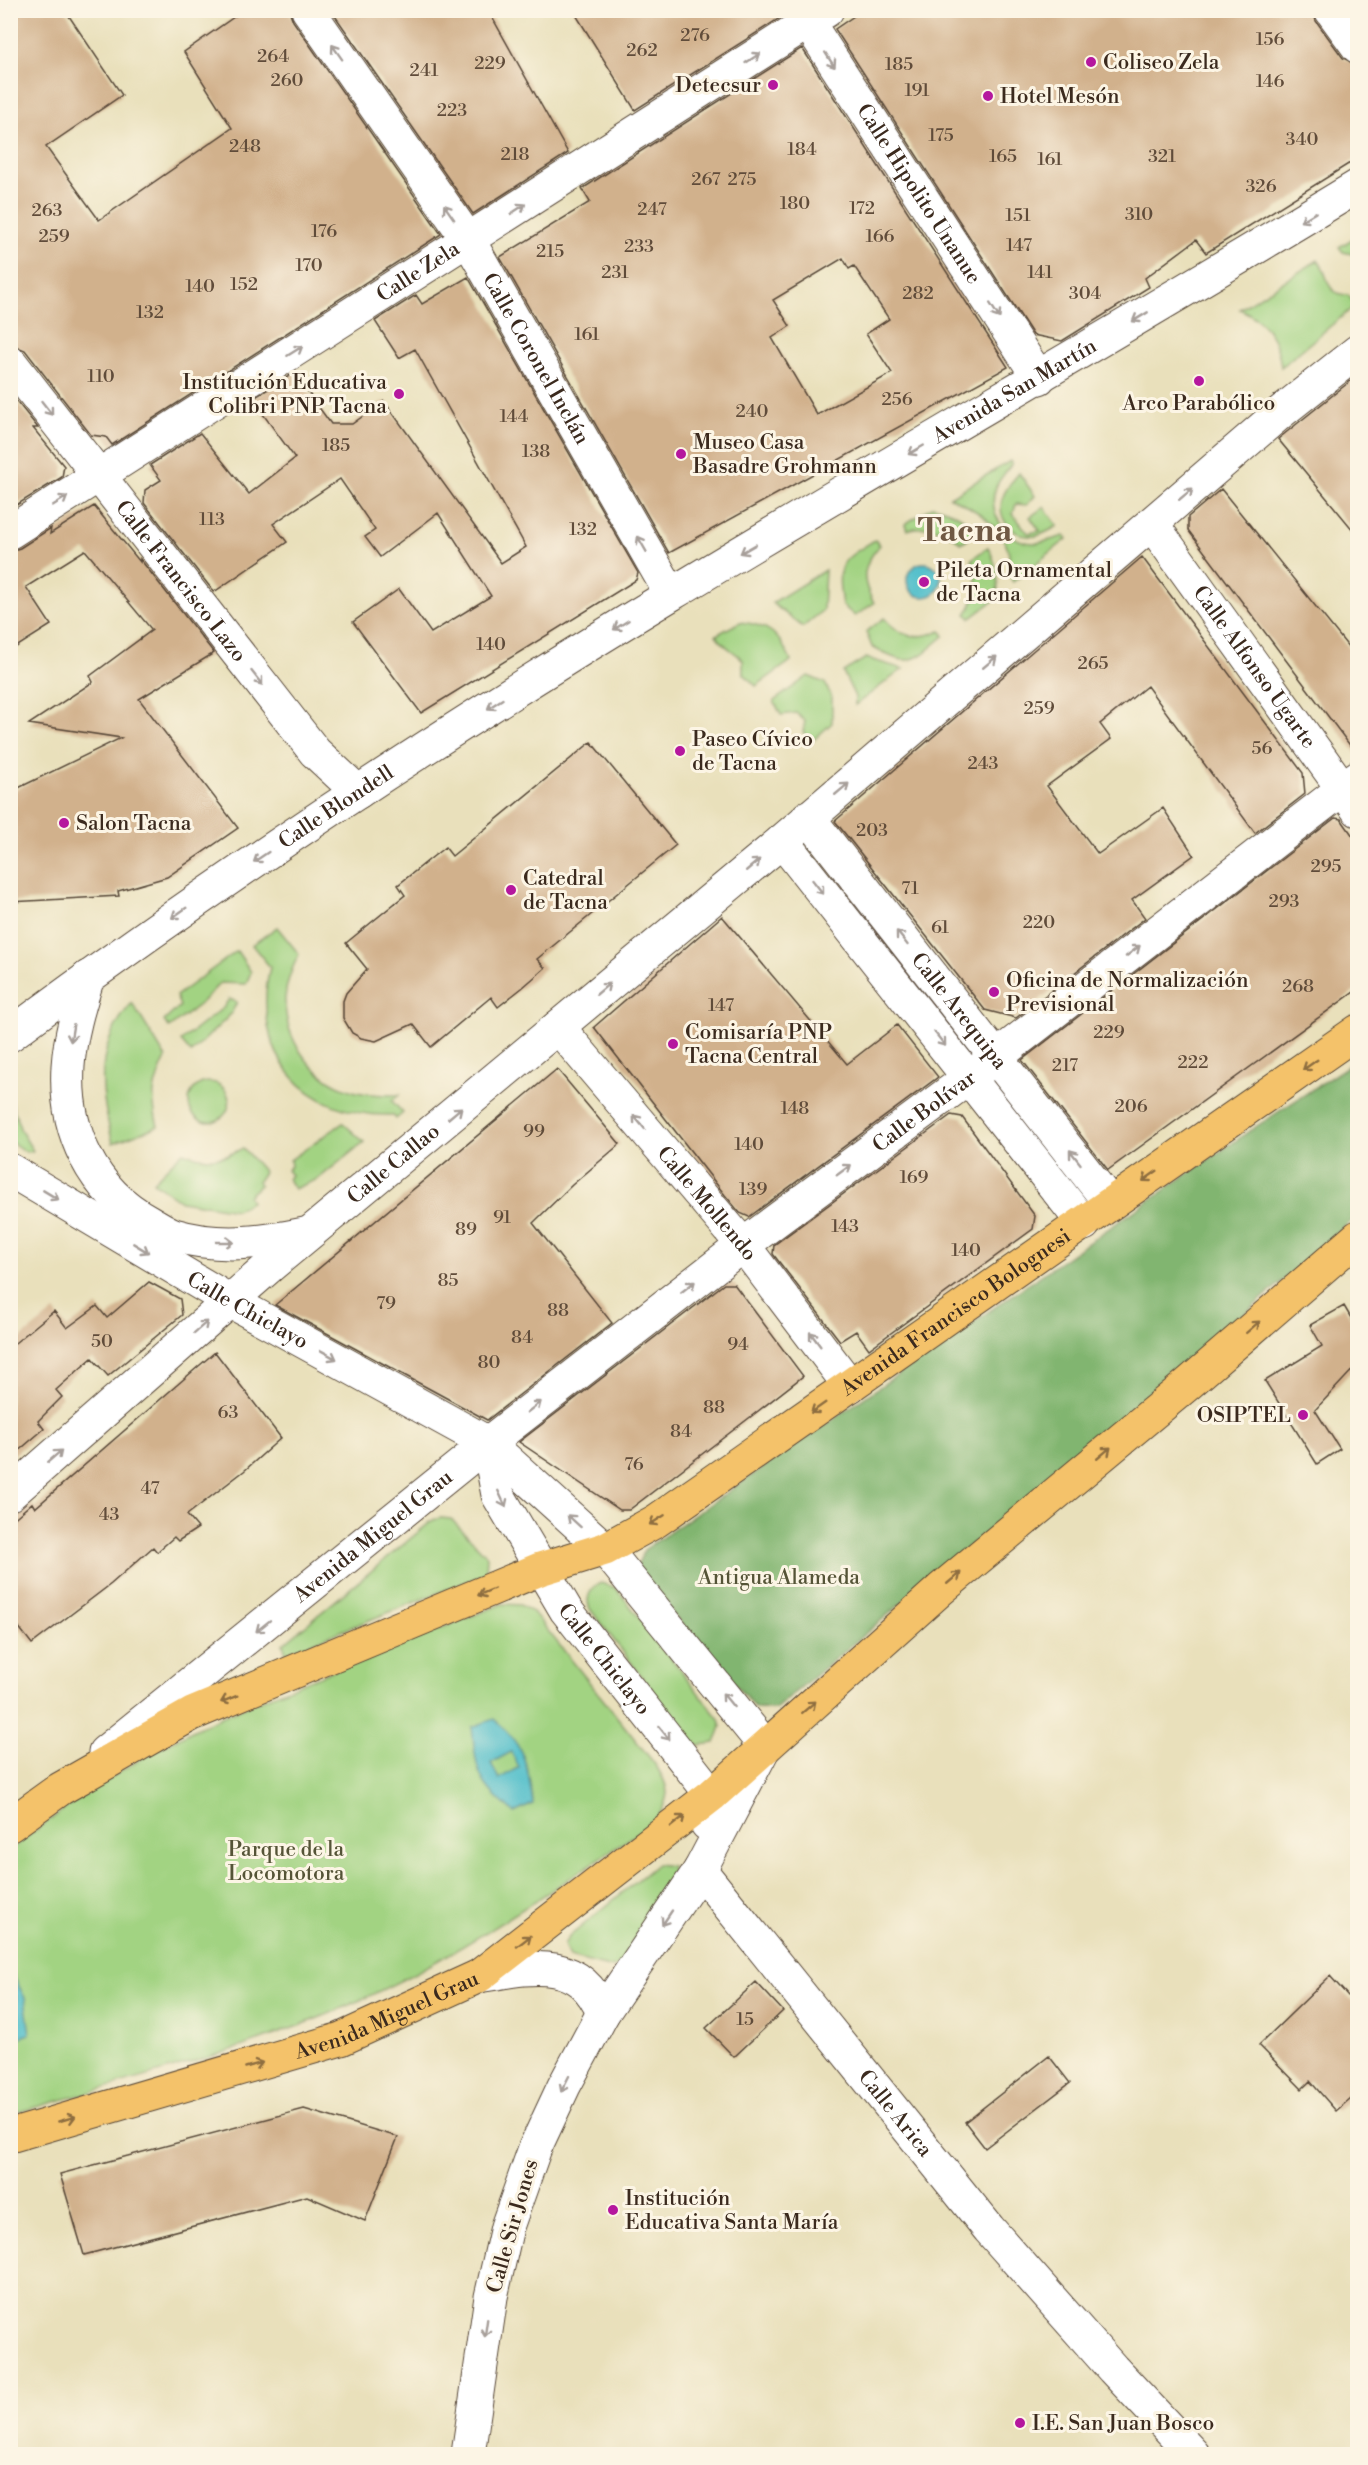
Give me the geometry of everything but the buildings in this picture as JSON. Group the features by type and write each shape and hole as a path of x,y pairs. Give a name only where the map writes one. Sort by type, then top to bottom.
{"main road":[{"name":"Avenida Francisco Bolognesi","path":"540,1569 605,1549 656,1521 1358,1032"},
{"path":"712,1794 941,1589 1188,1384 1358,1237"},
{"name":"Avenida Miguel Grau","path":"10,1825 60,1789 192,1714 540,1569"},
{"name":"Avenida Miguel Grau","path":"10,2136 341,2040 479,1976 712,1794"}],"street":[{"name":"Calle Coronel Inclán","path":"308,10 469,241 671,594"},
{"path":"1331,10 1358,47"},
{"name":"Calle Zela","path":"10,532 469,241 811,15"},
{"name":"Calle Hipolito Unanue","path":"811,15 1039,378"},
{"name":"Avenida San Martín","path":"671,594 1039,378 1358,186"},
{"path":"782,841 1281,412 1358,351"},
{"name":"Calle Francisco Lazo","path":"10,362 315,752 358,792"},
{"name":"Calle Alfonso Ugarte","path":"1152,524 1352,792"},
{"name":"Calle Blondell","path":"10,1035 88,977 358,792 671,594"},
{"name":"Calle Bolívar","path":"488,1443 743,1245 1352,792"},
{"name":"Calle Arequipa","path":"808,817 1110,1203"},
{"name":"Calle Arequipa","path":"782,841 1084,1224"},
{"name":"Calle Callao","path":"10,1494 230,1301 782,841"},
{"path":"88,977 73,1028 68,1068 69,1102 76,1139 88,1166 108,1191 136,1215 173,1235 215,1242 264,1242 314,1232"},
{"name":"Calle Mollendo","path":"558,1027 743,1245 850,1386"},
{"name":"Calle Chiclayo","path":"10,1170 230,1301 488,1443 605,1549 765,1746"},
{"name":"Calle Chiclayo","path":"488,1443 498,1495 566,1610 712,1794"},
{"name":"Avenida Miguel Grau","path":"60,1789 488,1443"},
{"path":"700,1870 765,1746"},
{"path":"700,1870 712,1794"},
{"name":"Calle Sir Jones","path":"468,2454 491,2297 507,2227 535,2148 564,2086 603,2013 700,1870"},
{"name":"Calle Arica","path":"700,1870 989,2229 1113,2369 1193,2454"},
{"path":"479,1976 530,1968 574,1974 595,1993 603,2013"}],"green space":[{"path":"1357,236 1357,255 1343,252 1339,247"},
{"path":"1318,260 1334,291 1348,295 1356,305 1281,367 1277,348 1269,332 1257,319 1240,309"},
{"path":"1010,461 1012,464 997,484 994,497 996,515 1001,524 1014,537 1023,541 1033,543 1064,536 1067,539 1013,582 1010,575 1008,550 999,532 976,511 950,497"},
{"path":"1019,473 1035,496 1027,505 1016,504 1013,514 1028,533 1040,531 1030,517 1044,507 1058,526 1036,536 1028,536 1013,531 1008,526 1001,505 1006,490"},
{"path":"933,506 958,515 978,532 961,543 949,534 936,529 907,530 905,524"},
{"path":"875,540 880,545 866,566 865,573 866,587 874,603 855,616 842,605 840,571 848,558"},
{"path":"988,547 997,572 997,598 971,618 966,614 973,601 976,588 976,574 972,559"},
{"path":"825,570 823,610 803,627 772,603"},
{"path":"884,618 903,633 924,636 941,631 944,636 918,657 911,660 895,658 872,647 866,632"},
{"path":"740,622 750,623 772,632 791,661 756,686 743,673 743,660 716,635"},
{"path":"866,658 903,669 855,705 855,697 843,672"},
{"path":"808,676 825,683 832,698 832,723 812,741 803,732 805,721 796,713 781,715 774,701"},
{"path":"277,927 299,954 290,975 285,998 289,1029 303,1056 325,1077 338,1085 364,1093 399,1095 392,1101 403,1113 396,1119 393,1115 361,1113 333,1105 310,1092 291,1075 277,1053 268,1027 266,998 270,967 252,945"},
{"path":"237,951 251,972 246,984 220,983 199,1005 169,1028 164,1021 180,1006 176,996"},
{"path":"229,999 237,1002 231,1014 191,1053 181,1041 224,1007"},
{"path":"132,1003 166,1058 154,1091 154,1107 158,1126 113,1143 105,1105 103,1070 111,1036"},
{"name":"Antigua Alameda","path":"1357,1060 1357,1216 1177,1373 775,1709 756,1708 635,1571 644,1550 1254,1128"},
{"path":"209,1082 223,1088 229,1102 223,1116 209,1122 195,1116 189,1102 195,1088"},
{"path":"10,1098 21,1131 33,1151 26,1152 11,1142"},
{"path":"343,1123 364,1142 318,1179 294,1189 288,1179 291,1175 287,1170 291,1166 290,1160"},
{"path":"243,1148 264,1172 258,1181 260,1185 248,1196 251,1202 236,1210 181,1201 153,1182 183,1152 213,1158 228,1155"},
{"path":"451,1519 487,1556 486,1574 286,1653 283,1644 433,1520"},
{"path":"601,1583 616,1588 719,1719 721,1727 715,1743 699,1745 692,1742 590,1609 589,1594"},
{"name":"Parque de la Locomotora","path":"502,1604 520,1605 533,1612 654,1763 664,1779 667,1792 664,1805 655,1822 472,1941 396,1983 356,2002 229,2051 11,2114 11,1849 60,1812 111,1778 191,1731 289,1688"},
{"path":"657,1864 671,1866 672,1875 620,1965 613,1968 569,1957 564,1944 570,1936"}],"water":[{"name":"Pileta Ornamental de Tacna","path":"924,563 936,568 941,580 936,592 924,597 912,592 907,580 912,568"},
{"path":"494,1719 513,1738 526,1766 533,1804 514,1813 486,1785 475,1757 472,1727","holes":["511,1752 519,1767 499,1779 491,1763"]},
{"path":"11,1971 25,1998 30,2034 11,2041 11,2002 17,1999 11,1985"}],"place":[{"name":"Coliseo Zela","path":"1091,62"},
{"name":"Detecsur","path":"773,85"},
{"name":"Hotel Mesón","path":"988,96"},
{"name":"Arco Parabólico","path":"1199,381"},
{"name":"Institución Educativa Colibri PNP Tacna","path":"399,394"},
{"name":"Museo Casa Basadre Grohmann","path":"681,454"},
{"name":"Pileta Ornamental de Tacna","path":"924,582"},
{"name":"Paseo Cívico de Tacna","path":"680,751"},
{"name":"Salon Tacna","path":"64,823"},
{"name":"Catedral de Tacna","path":"511,890"},
{"name":"Oficina de Normalización Previsional","path":"994,992"},
{"name":"Comisaría PNP Tacna Central","path":"673,1044"},
{"name":"OSIPTEL","path":"1303,1415"},
{"name":"Institución Educativa Santa María","path":"613,2210"},
{"name":"I.E. San Juan Bosco","path":"1020,2423"}],"district":[{"name":"Tacna","path":"965,529"}]}
